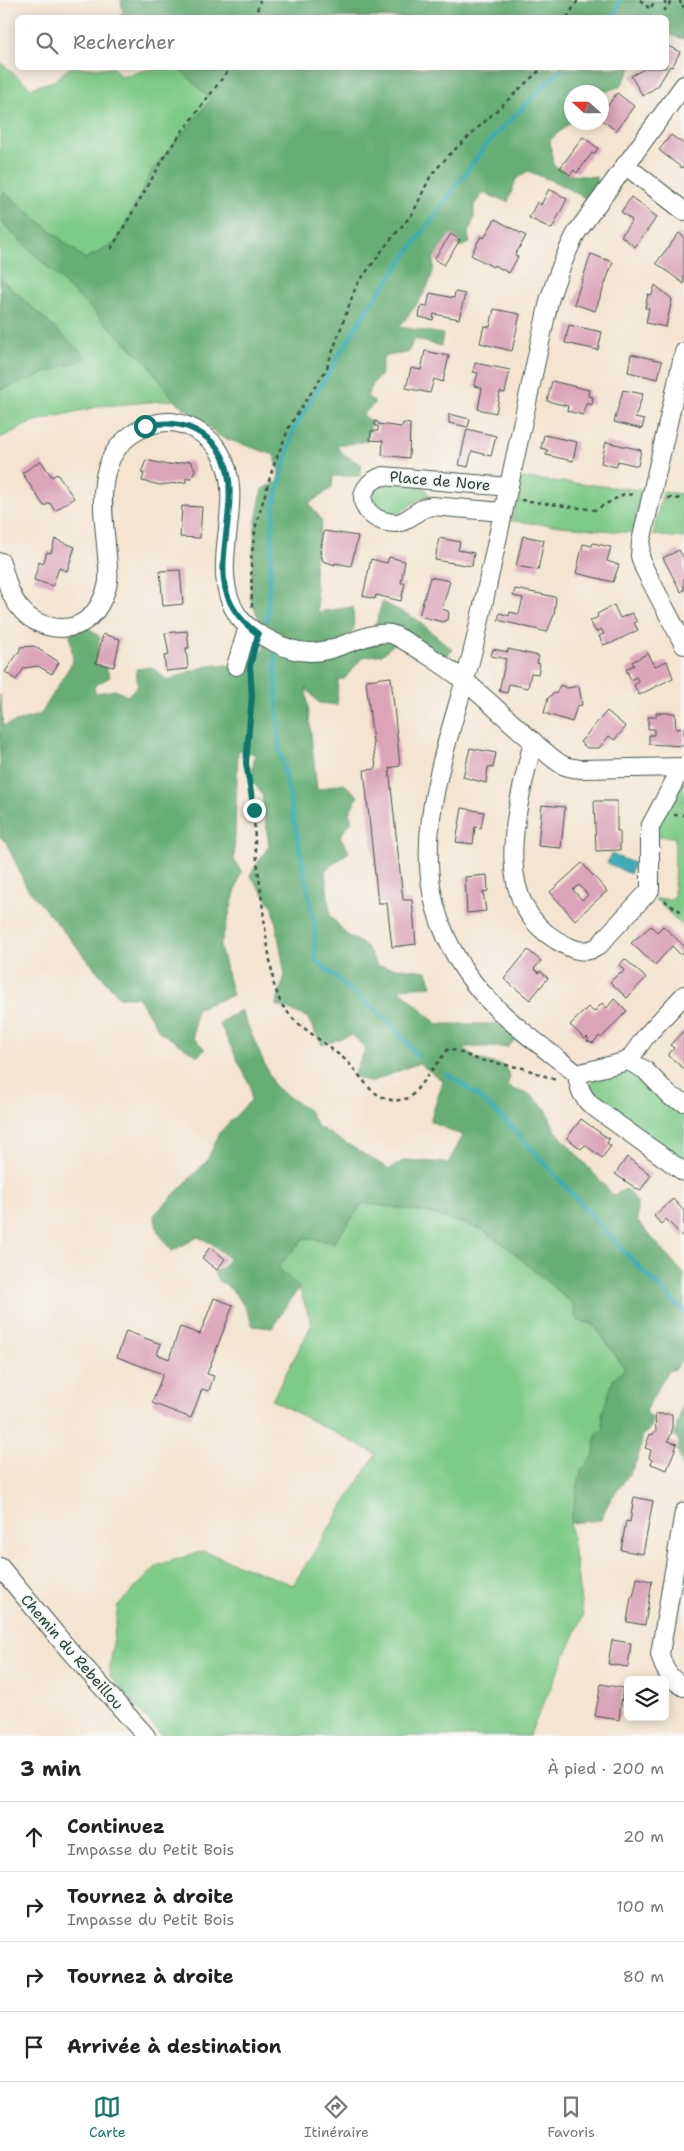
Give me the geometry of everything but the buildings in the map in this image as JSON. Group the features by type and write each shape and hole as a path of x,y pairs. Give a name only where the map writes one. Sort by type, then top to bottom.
{"street":[{"path":"684,84 578,232 566,252 558,273 550,301 476,636 441,767 429,839 430,879 441,925 455,956 482,996 578,1081 582,1095 591,1105 684,1172"},
{"path":"625,165 684,211"},
{"path":"684,352 651,496 640,556 644,568 684,645"},
{"path":"1,562 11,594 20,609 32,620 47,626 62,628 77,625 91,617 101,603 108,587 102,498 104,477 108,463 124,440 145,426 176,422 190,427 205,436 216,446 224,458 230,489 224,575 226,591 232,606 253,630 279,645 306,652 326,651 378,634 388,633 400,638 464,681 533,741 566,766 580,769 683,767 650,828 650,890 596,948 583,951 570,948 537,927 518,889 512,844 514,825 533,741"},
{"name":"Place de Nore","path":"383,476 506,499 422,507 407,520 398,523 384,522 373,518 367,512 364,504 368,485 375,479 383,476"},
{"path":"243,666 253,630"},
{"path":"578,1081 628,1061 646,1036 684,996"},
{"path":"628,1061 645,1070 671,1097 684,1102"},
{"path":"684,1512 678,1582 660,1654 663,1667 670,1678 684,1687"},
{"name":"Chemin du Rebeillou","path":"0,1567 69,1650 146,1736"}],"path":[{"path":"256,15 260,0"},
{"path":"569,15 578,0"},
{"path":"640,0 650,9 655,0"},
{"path":"665,0 665,10 672,0"},
{"path":"680,0 681,7 684,6"},
{"path":"111,249 170,148 228,70"},
{"path":"253,630 251,558 258,517 280,448 290,425 326,370 356,286 413,213 431,175 450,154 540,70"},
{"path":"506,499 595,510 624,494 684,499"},
{"path":"243,666 252,696 246,763 254,810 255,844 274,985 281,1004 295,1021 347,1061 372,1090 382,1098 394,1100 410,1098 449,1048 479,1060 578,1081"},
{"path":"665,900 668,904 684,913"}],"green space":[{"path":"121,0 684,0 684,39 669,35 669,15 120,15 123,12"},
{"path":"0,62 31,88 54,81 67,70 115,70 120,77 146,70 181,70 211,100 153,169 117,243 85,259 5,193 0,199"},
{"path":"181,70 630,70 621,86 609,90 609,85 564,85 564,128 550,140 553,165 571,175 596,177 598,187 585,198 557,183 528,171 516,179 508,202 483,193 474,205 474,218 468,234 470,243 459,247 450,233 433,259 434,267 428,286 399,327 443,334 441,346 414,339 408,353 384,356 380,377 376,379 367,396 375,403 363,415 371,421 367,441 336,446 345,455 362,465 360,476 333,476 332,488 309,503 322,521 314,565 318,612 353,607 354,628 343,653 371,642 382,602 416,619 453,650 445,657 397,641 383,654 363,657 344,679 338,680 337,705 319,703 306,688 317,790 343,783 358,796 349,813 352,821 340,836 349,852 325,870 330,915 346,934 367,947 377,966 427,971 432,986 398,988 437,1024 506,1024 521,1034 508,1047 463,1047 476,1059 503,1065 510,1076 507,1087 531,1095 546,1109 555,1130 613,1195 626,1189 637,1202 637,1221 684,1274 684,1355 676,1369 668,1371 645,1411 652,1418 650,1429 642,1436 636,1461 605,1509 601,1520 570,1523 581,1471 594,1456 596,1434 604,1429 602,1414 614,1378 625,1369 594,1324 576,1320 573,1304 507,1247 481,1229 426,1212 363,1203 334,1242 304,1238 278,1267 299,1288 272,1328 253,1326 235,1294 225,1284 218,1281 214,1272 221,1269 229,1259 211,1243 198,1237 172,1251 158,1232 154,1215 207,1161 220,1132 251,1100 250,1085 219,1023 241,1010 274,1086 310,1112 317,1126 389,1169 405,1160 448,1163 463,1136 430,1121 443,1081 419,1063 371,1082 353,1076 366,1048 352,1035 322,1045 307,1017 276,1005 285,975 273,907 250,875 269,846 262,794 251,779 255,754 238,750 234,860 241,871 220,947 233,995 196,1009 193,1037 205,1049 198,1056 160,1032 138,997 119,997 27,888 6,842 0,837 0,695 3,726 41,714 73,661 70,633 89,628 100,637 95,664 106,668 110,677 94,686 95,693 116,690 127,696 138,686 136,669 152,667 168,681 213,665 243,668 264,649 262,626 250,598 255,527 262,489 278,482 279,470 274,455 221,437 174,400 148,364 0,221 0,199 4,192 85,259 116,243 153,169 211,100"},
{"path":"0,221 148,364 174,400 101,406 35,421 0,438 0,390 86,357 0,278"},
{"path":"0,278 86,357 86,358 0,390"},
{"path":"521,478 642,490 633,533 511,521"},
{"path":"380,483 423,486 431,497 419,499 400,513 379,511 374,508 370,494"},
{"path":"663,492 684,494 684,538 653,535"},
{"path":"684,779 684,927 655,899 674,899 675,837 656,836 656,826"},
{"path":"619,1070 634,1073 684,1118 684,1163 591,1095 591,1083 595,1078"},
{"path":"363,1203 426,1212 481,1229 507,1247 573,1304 576,1320 593,1324 625,1369 602,1414 604,1429 596,1434 594,1456 581,1471 570,1523 583,1616 529,1736 162,1736 109,1675 118,1605 158,1565 203,1551 293,1585 376,1454 272,1400 312,1324 299,1288 277,1268 304,1238 334,1242"},
{"path":"684,1396 684,1473 678,1452 679,1441 675,1435"}],"water":[{"path":"611,854 634,863 630,874 607,863"}],"waterway":[{"path":"614,15 620,0"},
{"path":"267,621 274,505 294,429 368,308 484,147 560,70"},
{"path":"275,656 279,746 315,925 315,960 389,1022 418,1056"},
{"path":"447,1074 479,1097 509,1124 622,1249 684,1311"}],"route":[{"path":"145,426 176,422 190,427 205,436 216,446 224,458 228,472 230,489 224,575 226,591 232,606 240,618 258,634 250,666 252,696 246,763 254,810"}]}
